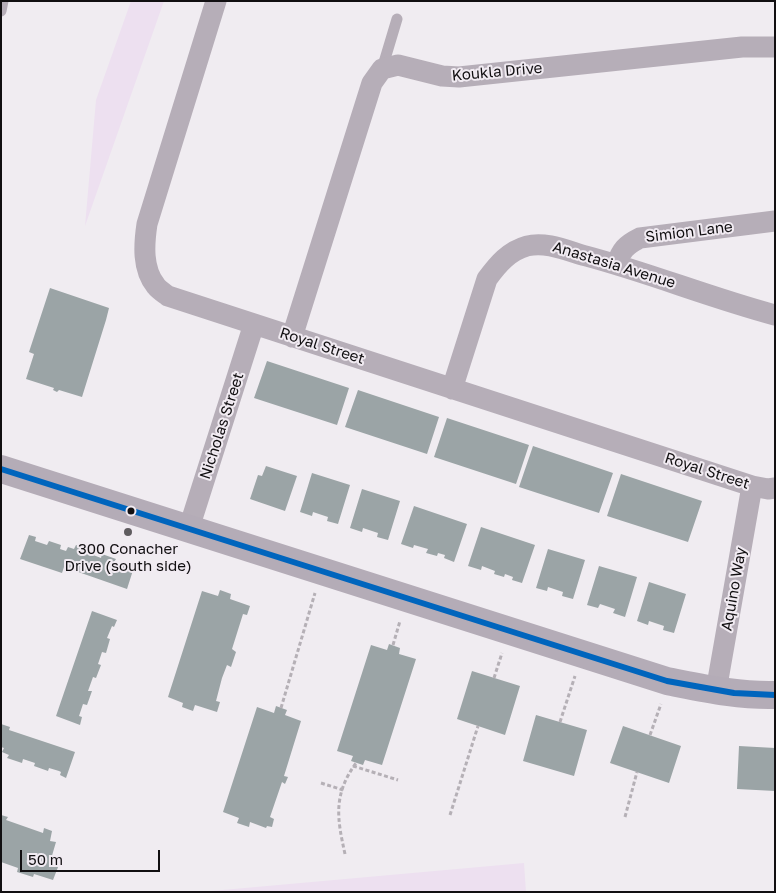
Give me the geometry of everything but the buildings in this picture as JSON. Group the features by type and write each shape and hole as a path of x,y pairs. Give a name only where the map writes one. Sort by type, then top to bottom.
{"street":[{"name":"Royal Street","path":"216,1 147,224 144,256 156,286 168,296 292,337 752,486 775,488"},
{"name":"Koukla Drive","path":"382,69 398,65 442,76 459,76 742,47 775,47"},
{"path":"292,337 372,83 382,69"},
{"name":"Simion Lane","path":"616,264 621,252 640,238 775,222"},
{"name":"Anastasia Avenue","path":"452,389 488,279 498,264 510,253 528,246 546,245 616,264 775,315"},
{"name":"Nicholas Street","path":"189,528 254,324"},
{"path":"1,468 667,681 716,691 757,696 775,695"},
{"name":"Aquino Way","path":"716,691 752,486"}],"lane":[{"path":"1,11 3,1"},
{"path":"382,69 397,19"}],"path":[{"path":"281,708 315,593"},
{"path":"393,646 400,621"},
{"path":"494,678 502,653"},
{"path":"560,722 575,676"},
{"path":"650,735 660,704"},
{"path":"450,815 478,726"},
{"path":"346,854 339,825 338,807 347,776 354,764 398,780"},
{"path":"625,817 637,772"},
{"path":"321,783 343,790"}],"shaded area":[{"path":"131,1 164,1 85,226 96,100"},
{"path":"524,863 526,892 200,892"}],"transit line":[{"path":"1,469 667,681 734,693 775,695"}],"place":[{"name":"300 Conacher Drive (south side)","path":"128,532"}]}
